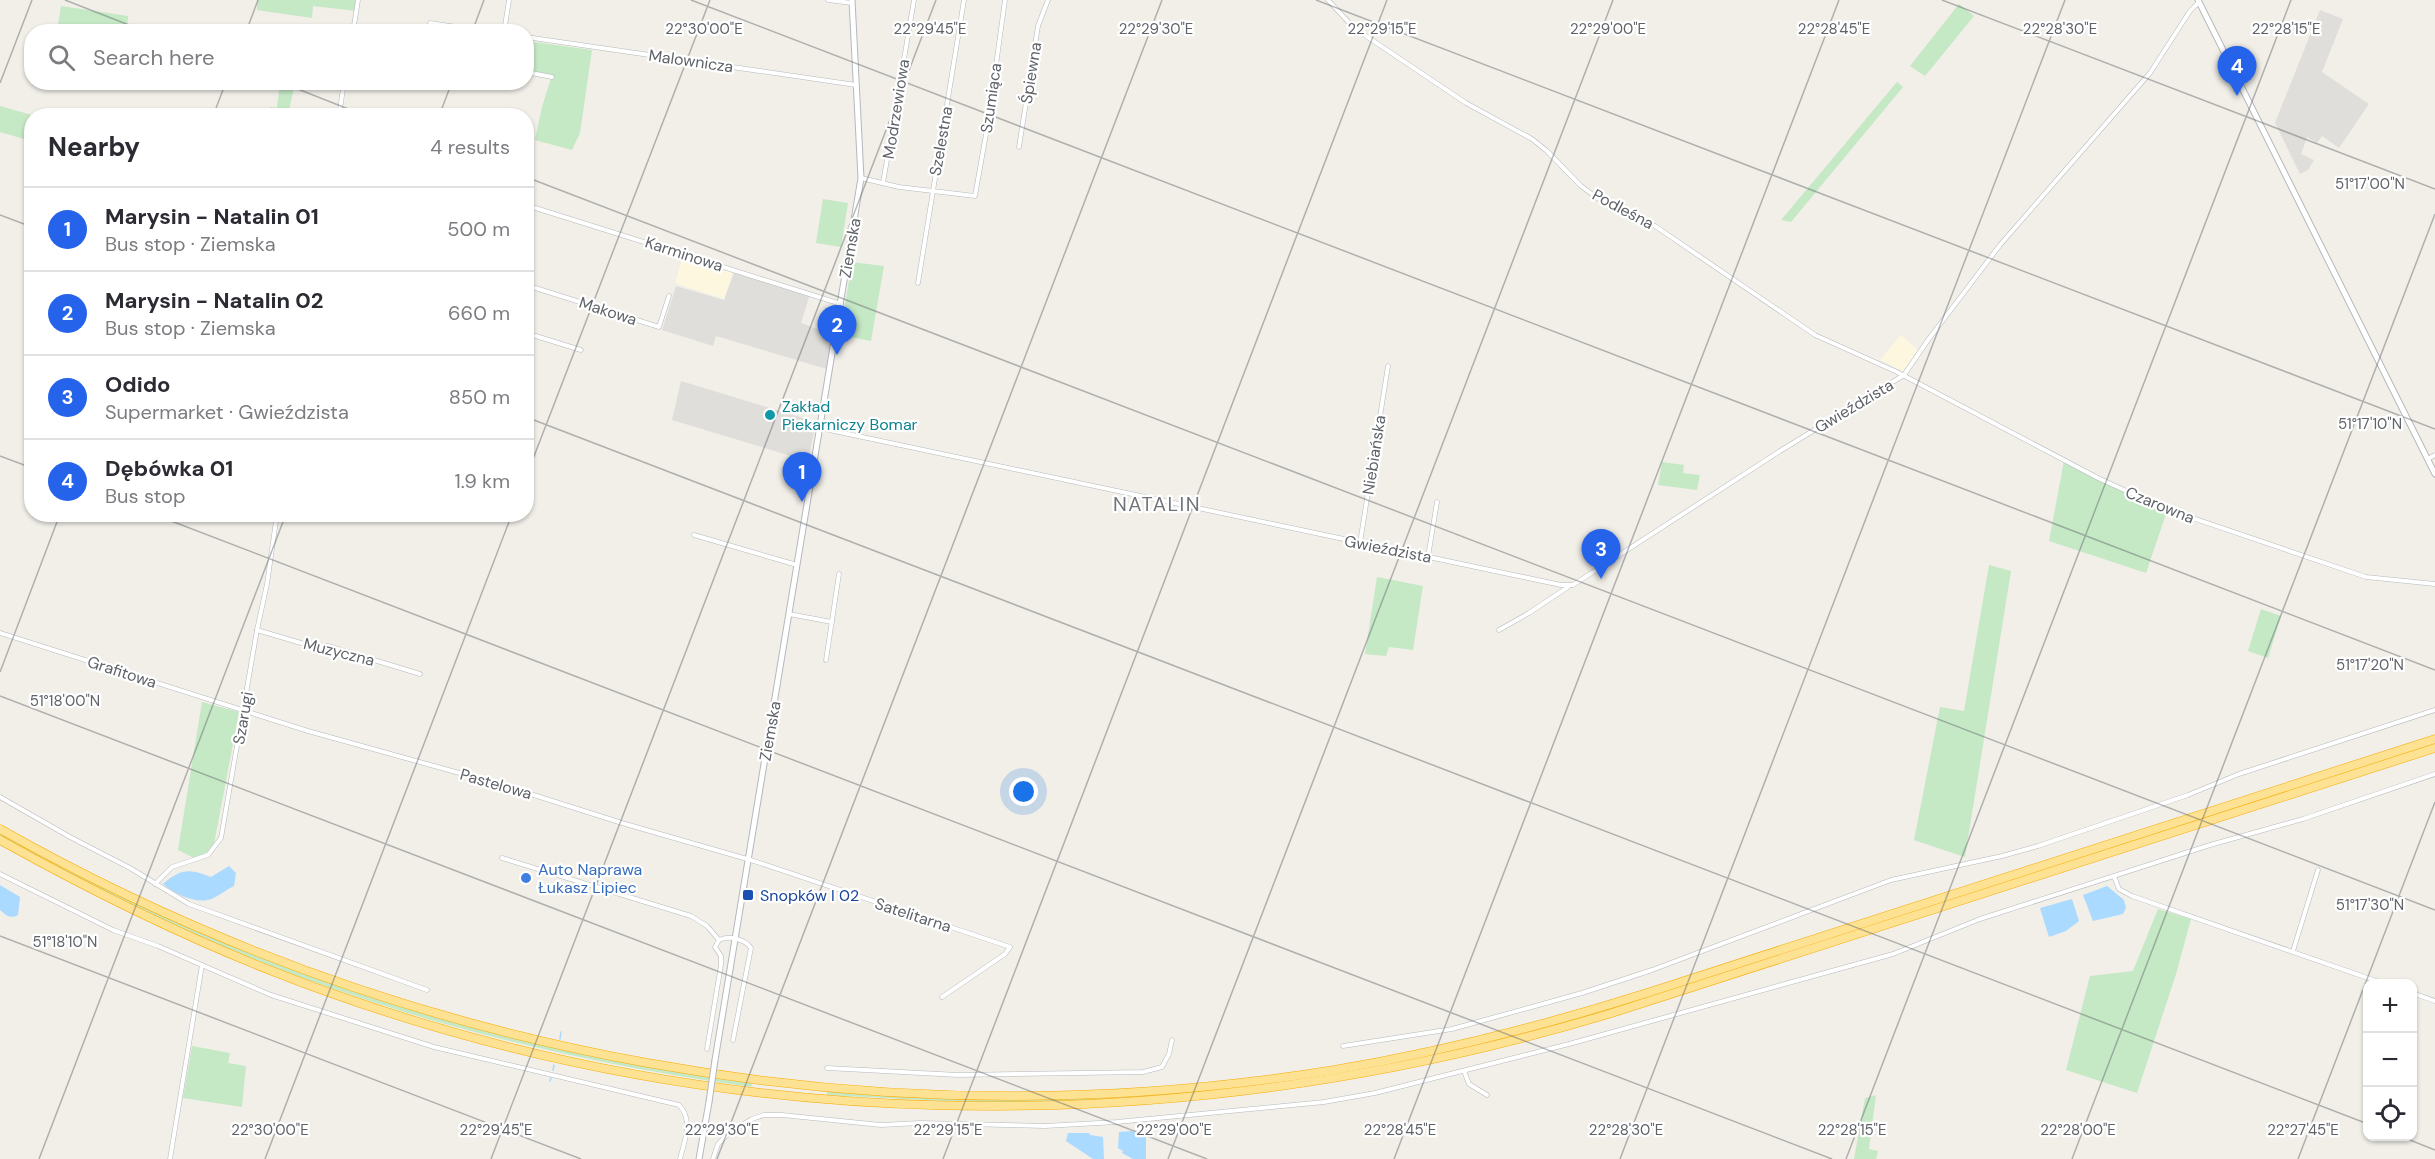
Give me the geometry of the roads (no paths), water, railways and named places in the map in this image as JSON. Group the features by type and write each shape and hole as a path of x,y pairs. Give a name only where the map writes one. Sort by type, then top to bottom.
{"highway":[{"path":"0,840 89,888 198,940 324,990 449,1030 573,1061 670,1079 786,1095 898,1104 1036,1107 1143,1102 1252,1091 1362,1074 1468,1052 1553,1031 1832,942 1933,905 2435,738"},
{"path":"0,829 104,884 201,930 313,974 447,1017 540,1042 660,1066 784,1084 908,1094 1034,1096 1137,1092 1251,1081 1360,1065 1457,1046 1562,1019 1832,933 1933,905 2435,748"}],"street":[{"path":"354,24 358,0"},
{"path":"505,24 509,0"},
{"path":"828,0 852,2"},
{"name":"Modrzewiowa","path":"883,183 914,0"},
{"name":"Szelestna","path":"918,283 964,0"},
{"name":"Szumiąca","path":"933,189 975,196 988,123 1005,0"},
{"name":"Śpiewna","path":"1019,147 1038,26 1048,0"},
{"name":"Podleśna","path":"1328,0 1353,27 1369,38 1466,103 1532,139 1581,186 1600,200 1655,226 1815,335 1904,375"},
{"path":"1904,375 1994,252 2150,74 2190,11 2199,1 2435,474"},
{"name":"Ziemska","path":"699,1159 861,177 852,2"},
{"path":"430,23 437,24"},
{"name":"Malownicza","path":"534,38 856,85"},
{"path":"534,74 552,77"},
{"path":"340,108 343,90"},
{"path":"861,177 883,183 933,189"},
{"name":"Karminowa","path":"534,208 841,304"},
{"name":"Makowa","path":"534,288 659,327 669,296"},
{"path":"534,336 580,350"},
{"name":"Niebiańska","path":"1360,543 1388,366"},
{"name":"Czarowna","path":"1904,375 2098,478 2166,510 2366,576 2435,584"},
{"name":"Gwieździsta","path":"820,428 1568,586 1580,581 1904,375"},
{"path":"2428,459 2435,456"},
{"path":"1428,557 1437,502"},
{"name":"Szarugi","path":"155,884 172,867 208,855 218,844 267,584 276,522"},
{"path":"694,535 797,566"},
{"path":"825,660 839,574"},
{"path":"1499,630 1529,614 1568,586"},
{"path":"789,614 832,622"},
{"name":"Muzyczna","path":"257,630 301,643 328,646 420,674"},
{"name":"Grafitowa","path":"0,633 244,710"},
{"name":"Pastelowa","path":"244,710 308,731 499,784 747,860"},
{"path":"1343,1046 1452,1029 1582,993 1652,970 1891,880 2038,846 2188,795 2239,774 2435,710"},
{"path":"713,1159 718,1144 729,1133 752,1119 764,1115 881,1125 920,1123 1011,1126 1117,1122 1346,1100 1569,1044 1893,954 1980,919 2303,819 2435,774"},
{"path":"0,797 130,868 181,900 214,914 427,990"},
{"path":"502,858 691,916 707,926 718,940"},
{"name":"Satelitarna","path":"747,860 1011,947 1005,954 942,997"},
{"path":"2293,951 2318,870"},
{"path":"0,874 113,930 272,995 419,1043 679,1105 685,1113 687,1123 680,1159"},
{"path":"2114,876 2116,884 2124,893 2371,979"},
{"path":"718,940 734,939 748,944 751,948 733,1040"},
{"path":"708,1049 721,965 721,957 716,947 718,940"},
{"path":"170,1159 202,966"},
{"path":"2417,995 2435,1001"},
{"path":"827,1068 958,1075 1143,1072 1162,1067 1169,1054 1172,1040"},
{"path":"1464,1071 1469,1084 1487,1095"}],"water":[{"path":"229,866 236,873 234,886 208,900 196,900 184,896 163,884 175,875 191,871 211,877"},
{"path":"0,885 20,897 18,915 9,916 0,910"},
{"path":"2107,886 2124,900 2126,908 2123,914 2093,921 2083,895"},
{"path":"2072,899 2079,921 2066,931 2049,937 2040,908"},
{"path":"1132,1131 1146,1137 1146,1159 1133,1159 1118,1148 1119,1132"},
{"path":"1068,1133 1089,1133 1103,1137 1104,1159 1093,1159 1066,1141"}],"waterway":[{"path":"560,1039 561,1032"},
{"path":"553,1070 554,1065"}],"place":[{"name":"Dębówka 01","path":"2237,96"},
{"name":"Marysin - Natalin 02","path":"837,355"},
{"name":"Zakład Piekarniczy Bomar","path":"770,415"},
{"name":"Marysin - Natalin 01","path":"802,502"},
{"name":"Odido","path":"1601,579"},
{"name":"Auto Naprawa Łukasz Lipiec","path":"526,878"},
{"name":"Snopków I 02","path":"748,895"}],"district":[{"name":"NATALIN","path":"1157,504"}]}
